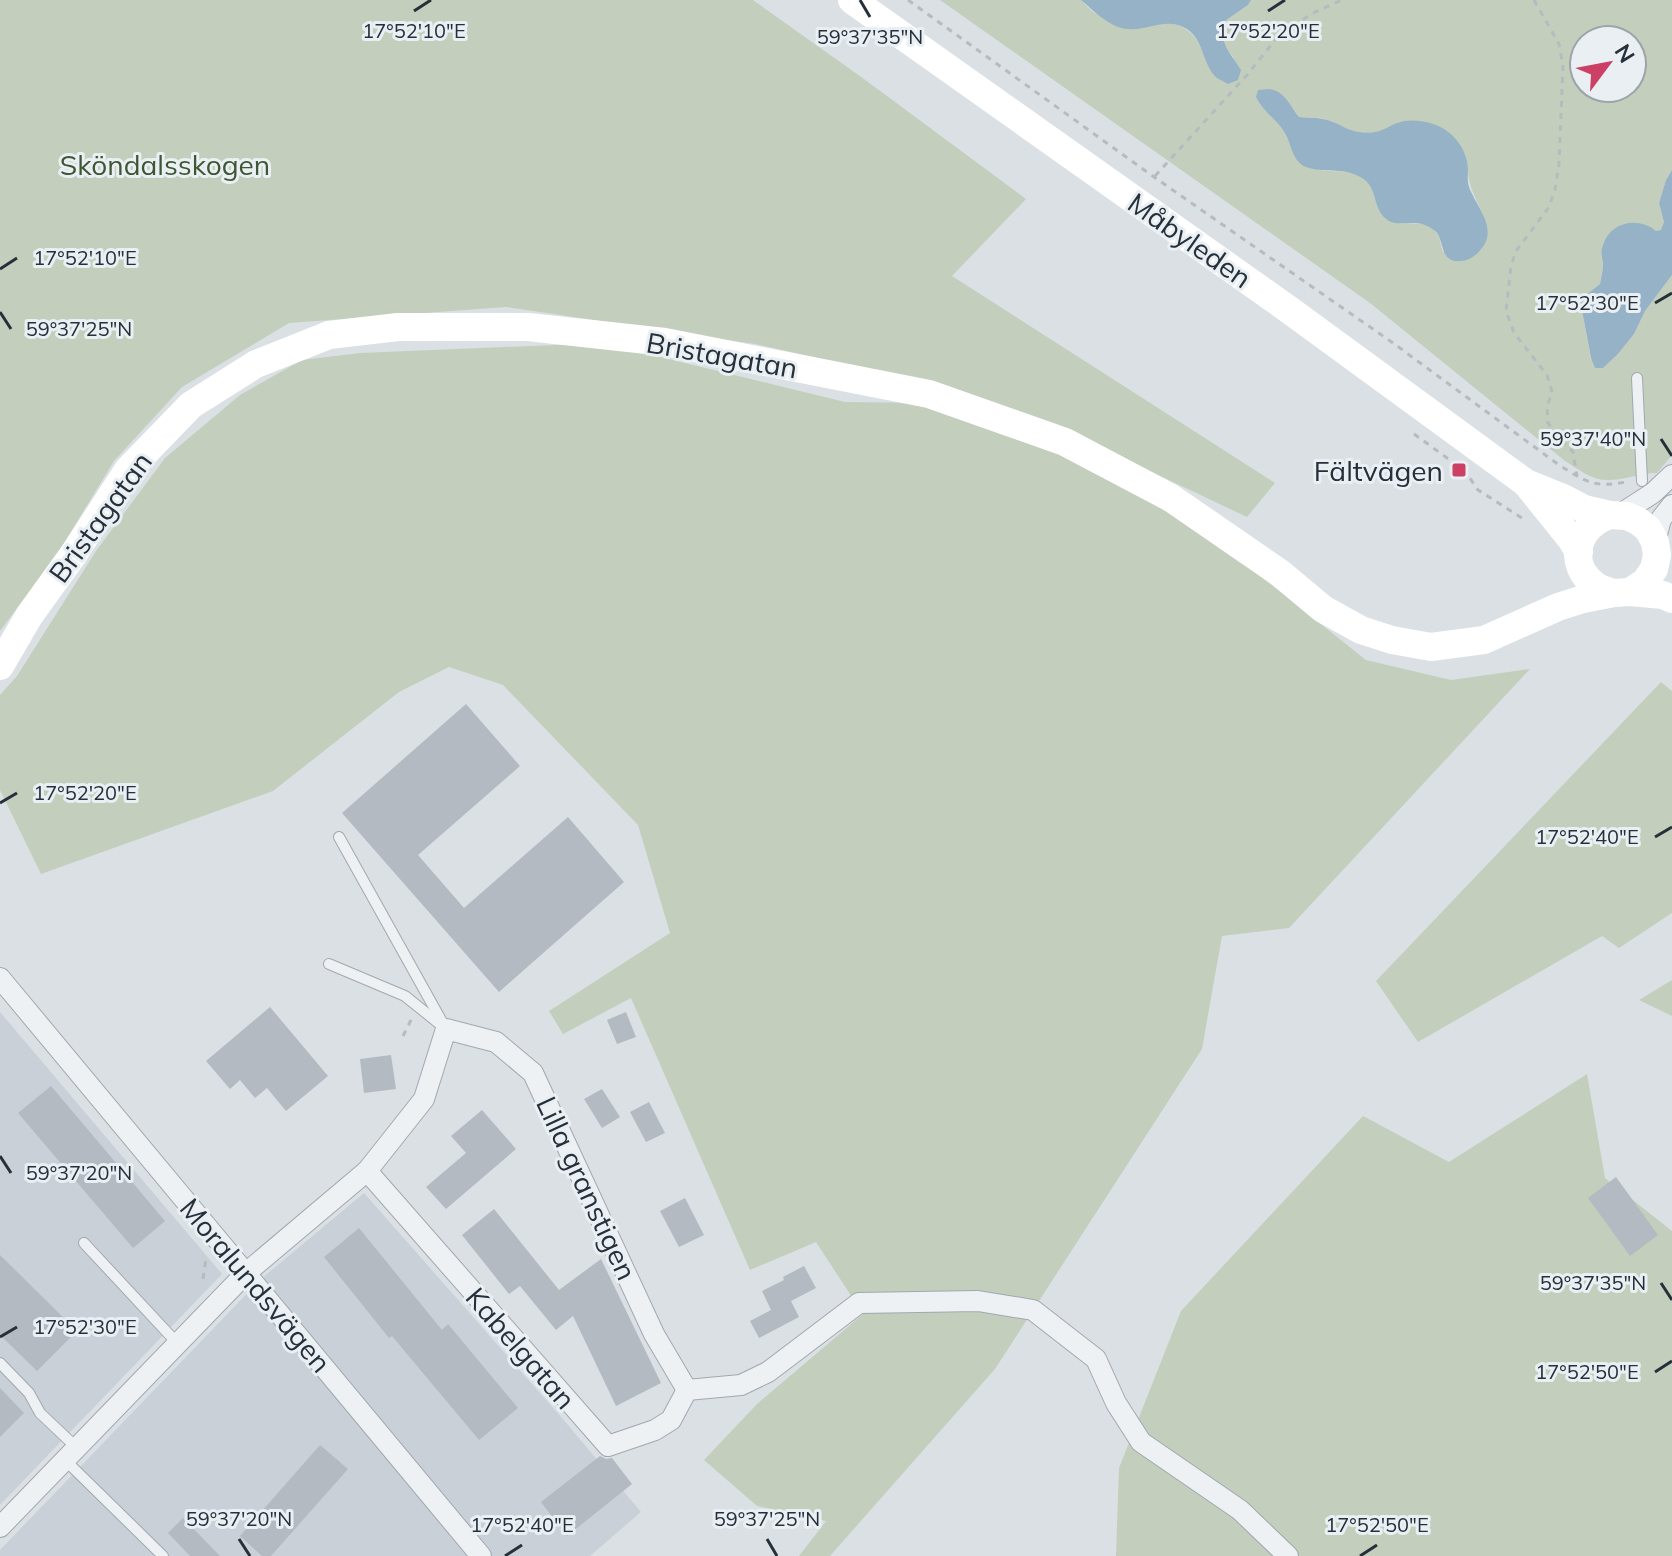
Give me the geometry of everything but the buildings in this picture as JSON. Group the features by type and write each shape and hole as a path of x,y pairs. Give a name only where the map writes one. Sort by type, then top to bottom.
{"street":[{"name":"Måbyleden","path":"852,0 1288,309 1526,483 1584,509 1627,516 1638,521 1648,529 1661,556"},
{"name":"Bristagatan","path":"0,666 29,616 128,470 191,405 256,364 329,335 398,327 528,327 665,342 929,394 1065,442 1171,498 1280,573 1323,609 1361,630 1392,640 1431,647 1484,640 1558,607 1622,592"},
{"path":"1579,557 1578,546 1592,524 1653,493 1672,475"},
{"name":"Måbyleden","path":"1526,483 1571,539 1585,576 1598,589 1663,595 1672,599"},
{"path":"1622,592 1645,582 1654,569 1661,556 1661,519 1672,505"},
{"name":"Bristagatan","path":"1524,623 1566,584 1579,557"},
{"name":"Moralundsvägen","path":"0,978 481,1556"},
{"path":"0,1527 246,1273 367,1171 424,1099 446,1029"},
{"name":"Lilla granstigen","path":"446,1029 496,1042 533,1073 654,1334 687,1390"},
{"name":"Kabelgatan","path":"367,1171 608,1446 655,1430 671,1420 687,1390"},
{"path":"687,1390 741,1385 768,1372 859,1303 978,1301 1033,1310 1096,1359 1116,1403 1141,1442 1240,1510 1288,1556"}],"lane":[{"path":"1637,378 1642,481"},
{"path":"339,837 446,1029"},
{"path":"329,964 405,996 446,1029"},
{"path":"84,1243 178,1344"},
{"path":"0,1363 29,1393 71,1454 163,1556"}],"path":[{"path":"908,0 1577,476 1599,485 1642,481"},
{"path":"1154,177 1276,39 1311,14 1342,0"},
{"path":"1534,0 1559,44 1563,66 1559,164 1549,207 1516,251 1511,266 1506,311 1514,333 1547,375 1552,392 1547,407 1548,423 1573,452 1577,476"},
{"path":"1414,434 1465,471 1478,490 1535,527"}],"shaded area":[{"path":"0,1012 222,1274 0,1505"},
{"path":"364,1193 641,1512 590,1556 0,1556 0,1550 261,1279"}],"green space":[{"name":"Sköndalsskogen","path":"0,0 753,0 1026,199 952,276 1275,483 1247,517 1097,446 940,386 755,344 506,307 289,323 182,387 114,461 58,553 0,631"},
{"path":"940,0 1081,0 1095,13 1127,24 1144,27 1167,23 1185,29 1197,41 1210,67 1234,58 1224,42 1222,23 1251,0 1672,0 1672,170 1659,203 1664,222 1662,230 1604,241 1600,284 1580,301 1591,359 1603,368 1634,334 1645,311 1672,275 1672,455 1657,473 1606,480 1584,473 1565,461 1370,303","holes":["1256,97 1287,100 1299,117 1321,118 1357,133 1379,132 1468,167 1472,190 1486,229 1480,251 1443,252 1433,228 1385,218 1372,189 1360,176 1317,169 1295,157 1283,130"]},
{"path":"603,343 845,402 935,403 1098,463 1245,564 1366,660 1451,680 1530,669 1289,928 1222,936 1202,1049 995,1369 830,1556 799,1556 826,1521 757,1506 704,1460 757,1404 863,1314 816,1242 750,1270 631,998 563,1034 549,1011 670,933 638,825 503,685 449,667 399,692 273,791 41,874 0,790 0,695 17,676 96,551 165,458 240,395 302,360 360,353"},
{"path":"1661,682 1672,691 1672,913 1619,948 1602,936 1418,1042 1376,981"},
{"path":"1672,980 1672,1016 1639,1000"},
{"path":"1587,1074 1605,1178 1672,1231 1672,1556 1116,1556 1119,1468 1181,1311 1363,1116 1449,1162"}],"water":[{"path":"1081,0 1251,0 1222,23 1225,43 1241,70 1238,80 1228,84 1217,78 1195,37 1183,27 1162,24 1121,28"},
{"path":"1268,89 1282,95 1299,117 1323,119 1352,131 1381,131 1401,122 1415,120 1446,131 1465,154 1469,187 1487,225 1488,233 1482,248 1468,260 1450,259 1432,229 1422,224 1395,223 1386,219 1371,187 1362,178 1349,172 1304,166 1294,154 1283,130 1256,97 1258,90"},
{"path":"1672,170 1672,275 1618,354 1603,368 1595,368 1580,300 1600,284 1602,248 1612,231 1633,223 1661,230 1664,222 1659,203"}],"place":[{"name":"Fältvägen","path":"1459,470"}]}
